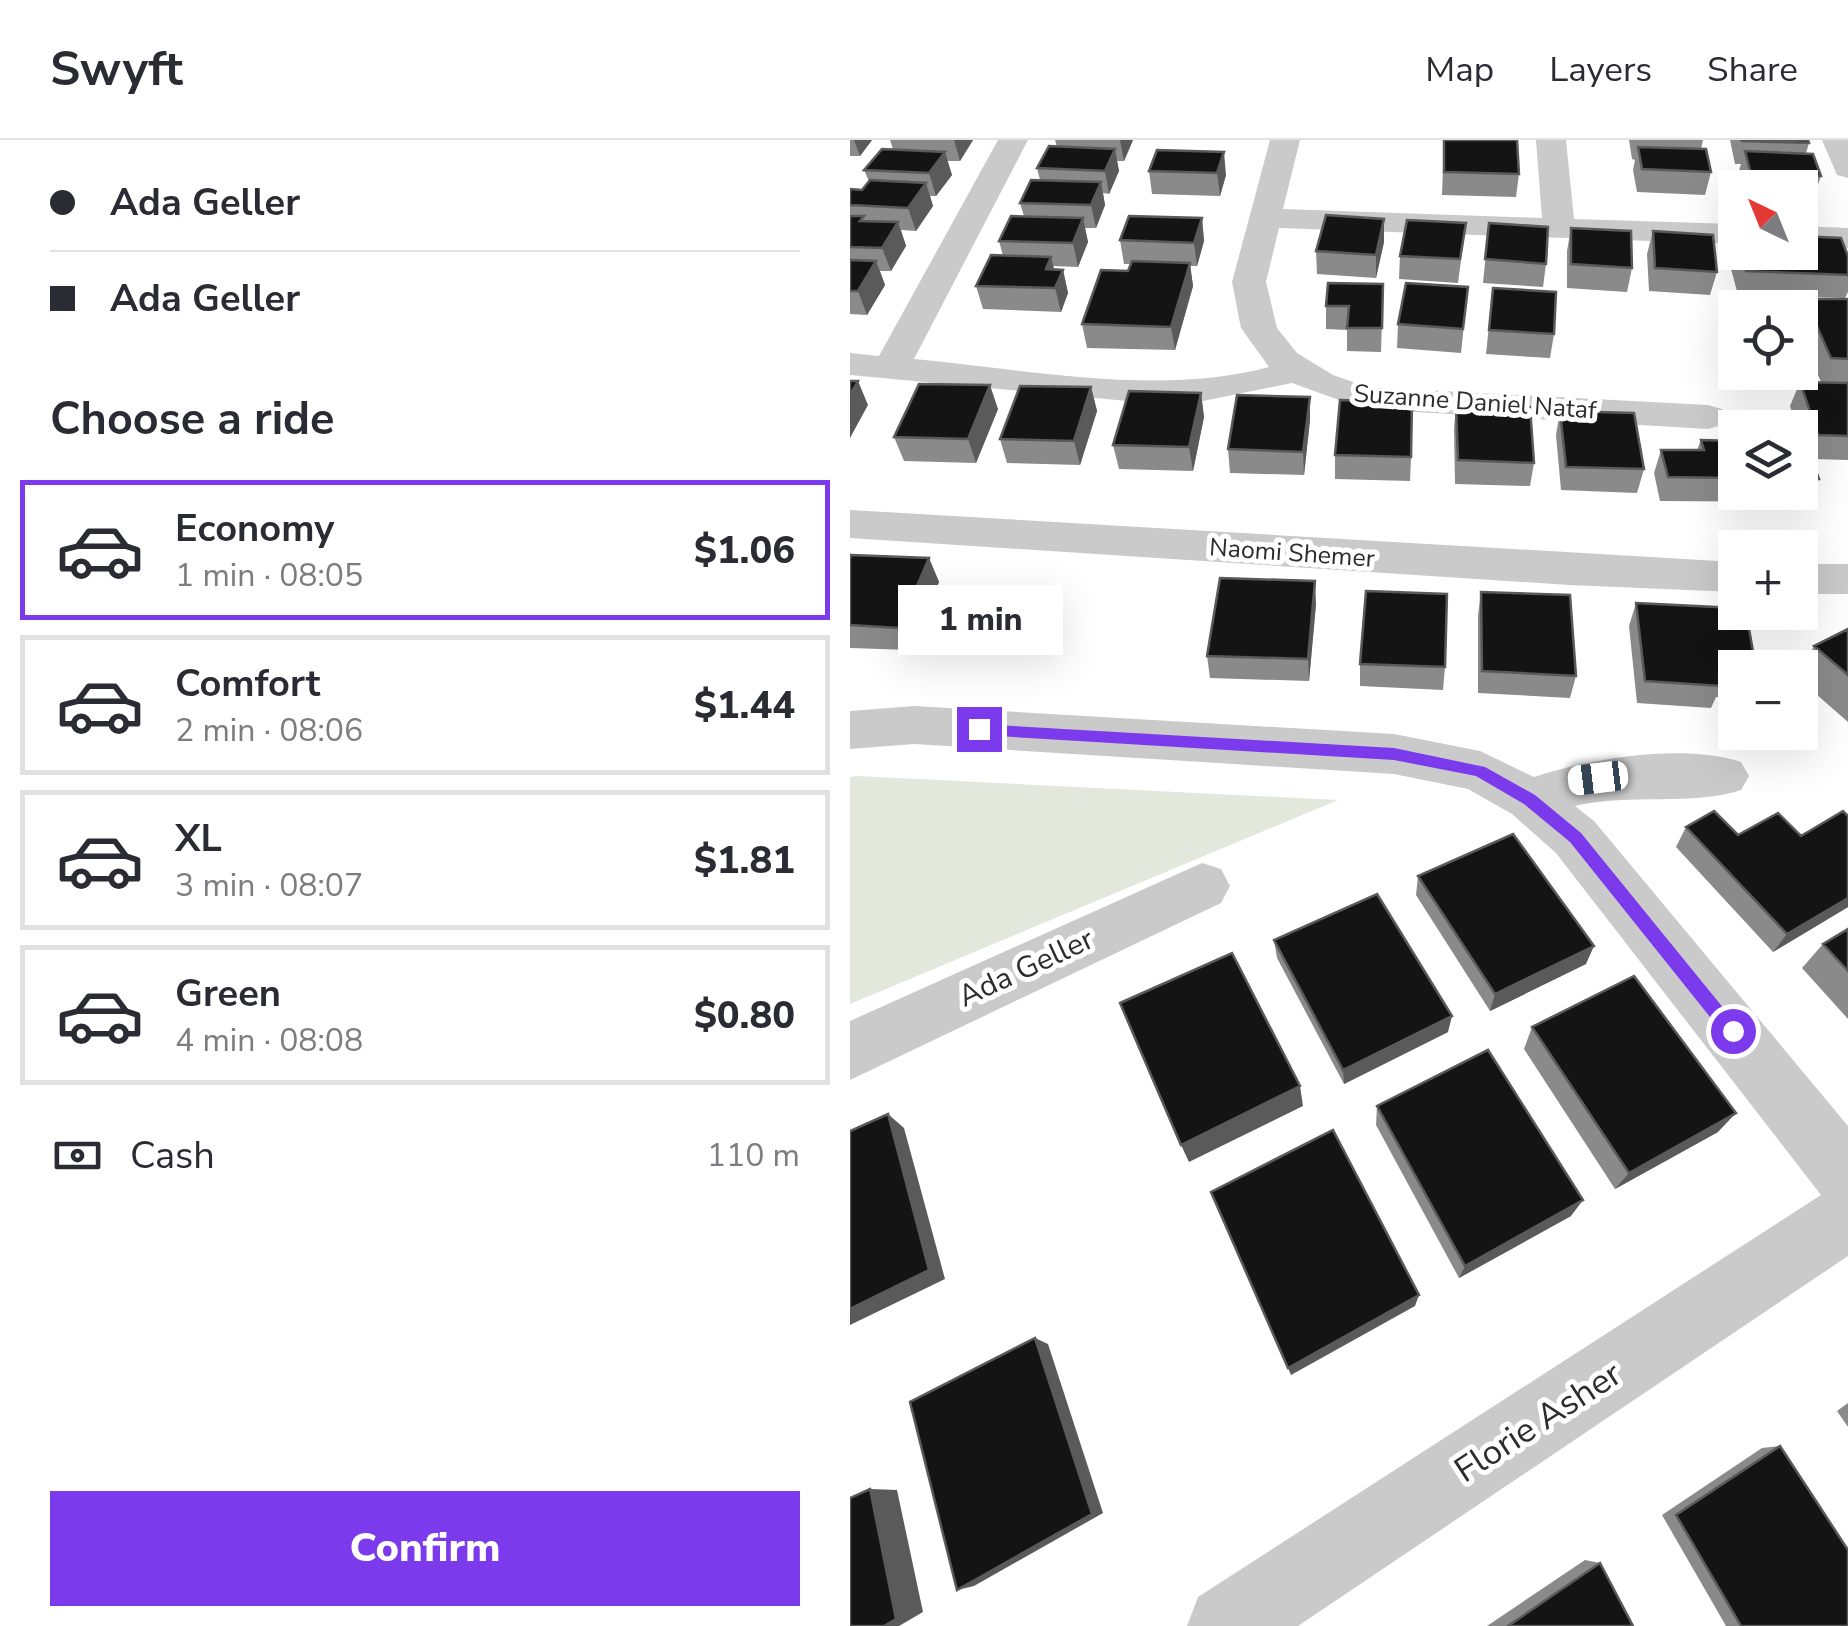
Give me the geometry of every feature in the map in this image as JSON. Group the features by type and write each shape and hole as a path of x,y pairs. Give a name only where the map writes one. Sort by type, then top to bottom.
{"street":[{"path":"891,367 1013,140"},
{"path":"850,364 1127,390 1193,392 1252,384 1294,371 1255,324 1249,302 1249,282 1285,140"},
{"path":"1552,140 1559,228"},
{"path":"1837,140 1848,169"},
{"path":"1264,218 1718,233"},
{"path":"1818,237 1848,238"},
{"name":"Suzanne Daniel Nataf","path":"1294,371 1324,387 1364,398 1708,417"},
{"name":"Naomi Shemer","path":"850,524 1718,576"},
{"path":"1818,579 1848,579"},
{"path":"850,730 914,726 1394,754 1480,771 1530,799 1576,838 1848,1177"},
{"path":"1530,799 1577,781 1620,776 1723,776"},
{"name":"Ada Geller","path":"850,1051 1202,886"},
{"name":"Florie Asher","path":"1227,1626 1848,1217"}],"shaded area":[{"path":"850,777 1338,800 850,1004"}],"building":[{"path":"1444,140 1517,140 1519,174 1444,172"},
{"path":"1808,140 1809,143 1742,141"},
{"path":"1049,146 1115,149 1105,171 1037,168"},
{"path":"1638,147 1706,149 1711,172 1642,169"},
{"path":"882,149 945,152 929,173 864,170"},
{"path":"1157,150 1224,152 1217,173 1149,171"},
{"path":"1745,151 1813,154 1821,176 1818,170 1750,170"},
{"path":"870,180 926,183 908,208 850,205 850,189 862,190"},
{"path":"1031,180 1101,182 1091,205 1020,203"},
{"path":"1326,215 1384,219 1376,255 1316,251"},
{"path":"850,216 864,216 860,221 898,222 882,248 850,247"},
{"path":"1011,216 1083,218 1073,243 999,241"},
{"path":"1129,216 1202,218 1194,243 1120,240"},
{"path":"1407,220 1466,223 1460,259 1400,256"},
{"path":"1489,223 1548,227 1546,264 1485,259"},
{"path":"1571,228 1631,231 1632,268 1571,264"},
{"path":"1653,231 1713,235 1717,272 1655,268"},
{"path":"1818,237 1841,238 1848,256 1848,275 1746,271 1818,270"},
{"path":"991,255 1051,257 1046,269 1063,270 1055,288 976,286"},
{"path":"850,260 876,261 858,291 850,291"},
{"path":"1132,261 1190,263 1171,327 1082,324 1101,270 1128,271"},
{"path":"1328,283 1383,284 1382,328 1347,328 1349,306 1326,306"},
{"path":"1406,283 1468,287 1463,329 1398,324"},
{"path":"1493,288 1556,292 1554,334 1489,330"},
{"path":"1818,299 1848,299 1848,359 1831,358 1818,328"},
{"path":"1818,382 1848,383 1848,436 1818,435 1818,410 1810,410 1803,390 1818,390"},
{"path":"919,384 990,385 968,439 894,437"},
{"path":"1020,386 1091,387 1074,441 1000,439"},
{"path":"1129,391 1201,393 1189,447 1113,445"},
{"path":"1237,395 1310,397 1303,452 1228,449"},
{"path":"1340,400 1412,402 1411,457 1335,455"},
{"path":"1456,405 1530,407 1534,463 1458,460"},
{"path":"1560,411 1634,413 1644,469 1566,467"},
{"path":"1701,440 1718,440 1718,478 1668,477 1661,450 1704,450"},
{"path":"851,555 929,558 899,628 850,625"},
{"path":"1220,578 1315,581 1308,659 1207,656"},
{"path":"1366,591 1447,594 1445,667 1360,664"},
{"path":"1481,592 1570,595 1576,676 1482,671"},
{"path":"1636,603 1718,607 1718,630 1749,630 1753,650 1718,650 1718,686 1645,681"},
{"path":"1848,629 1848,675 1814,646"},
{"path":"1714,811 1738,835 1778,813 1801,836 1843,811 1848,816 1848,898 1787,934 1686,827"},
{"path":"1513,834 1594,946 1495,994 1418,876"},
{"path":"1377,894 1452,1016 1343,1070 1274,940"},
{"path":"1848,929 1848,971 1823,944"},
{"path":"1232,953 1300,1086 1181,1145 1120,1003"},
{"path":"1634,976 1736,1113 1629,1173 1532,1027"},
{"path":"1488,1050 1583,1200 1465,1266 1377,1106"},
{"path":"888,1114 929,1270 850,1309 850,1131"},
{"path":"1333,1130 1419,1295 1288,1368 1211,1192"},
{"path":"1035,1338 1092,1514 957,1590 910,1402"},
{"path":"1780,1446 1848,1550 1848,1626 1741,1626 1676,1515"},
{"path":"870,1489 896,1619 884,1626 850,1626 850,1498"},
{"path":"1600,1563 1633,1626 1508,1626"}],"route":[{"path":"979,729 1394,754 1480,771 1530,799 1576,838 1733,1031"}]}
